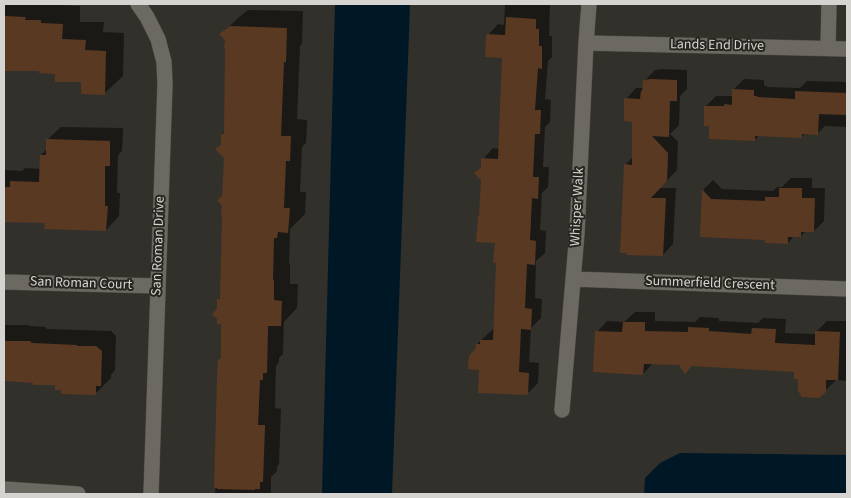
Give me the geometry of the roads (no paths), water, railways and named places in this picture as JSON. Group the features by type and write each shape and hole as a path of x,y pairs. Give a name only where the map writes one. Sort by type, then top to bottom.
{"street":[{"name":"San Roman Drive","path":"138,4 158,39 164,62 165,84 151,494"},
{"name":"Whisper Walk","path":"562,410 577,233 589,4"},
{"path":"828,48 829,4"},
{"name":"Lands End Drive","path":"586,44 847,49"},
{"name":"Summerfield Crescent","path":"573,279 847,289"},
{"name":"San Roman Court","path":"4,282 158,286"},
{"path":"4,489 78,494"}],"water":[{"path":"335,4 410,4 392,494 322,494"},
{"path":"680,453 847,455 847,494 644,494 645,478 660,463"}]}
